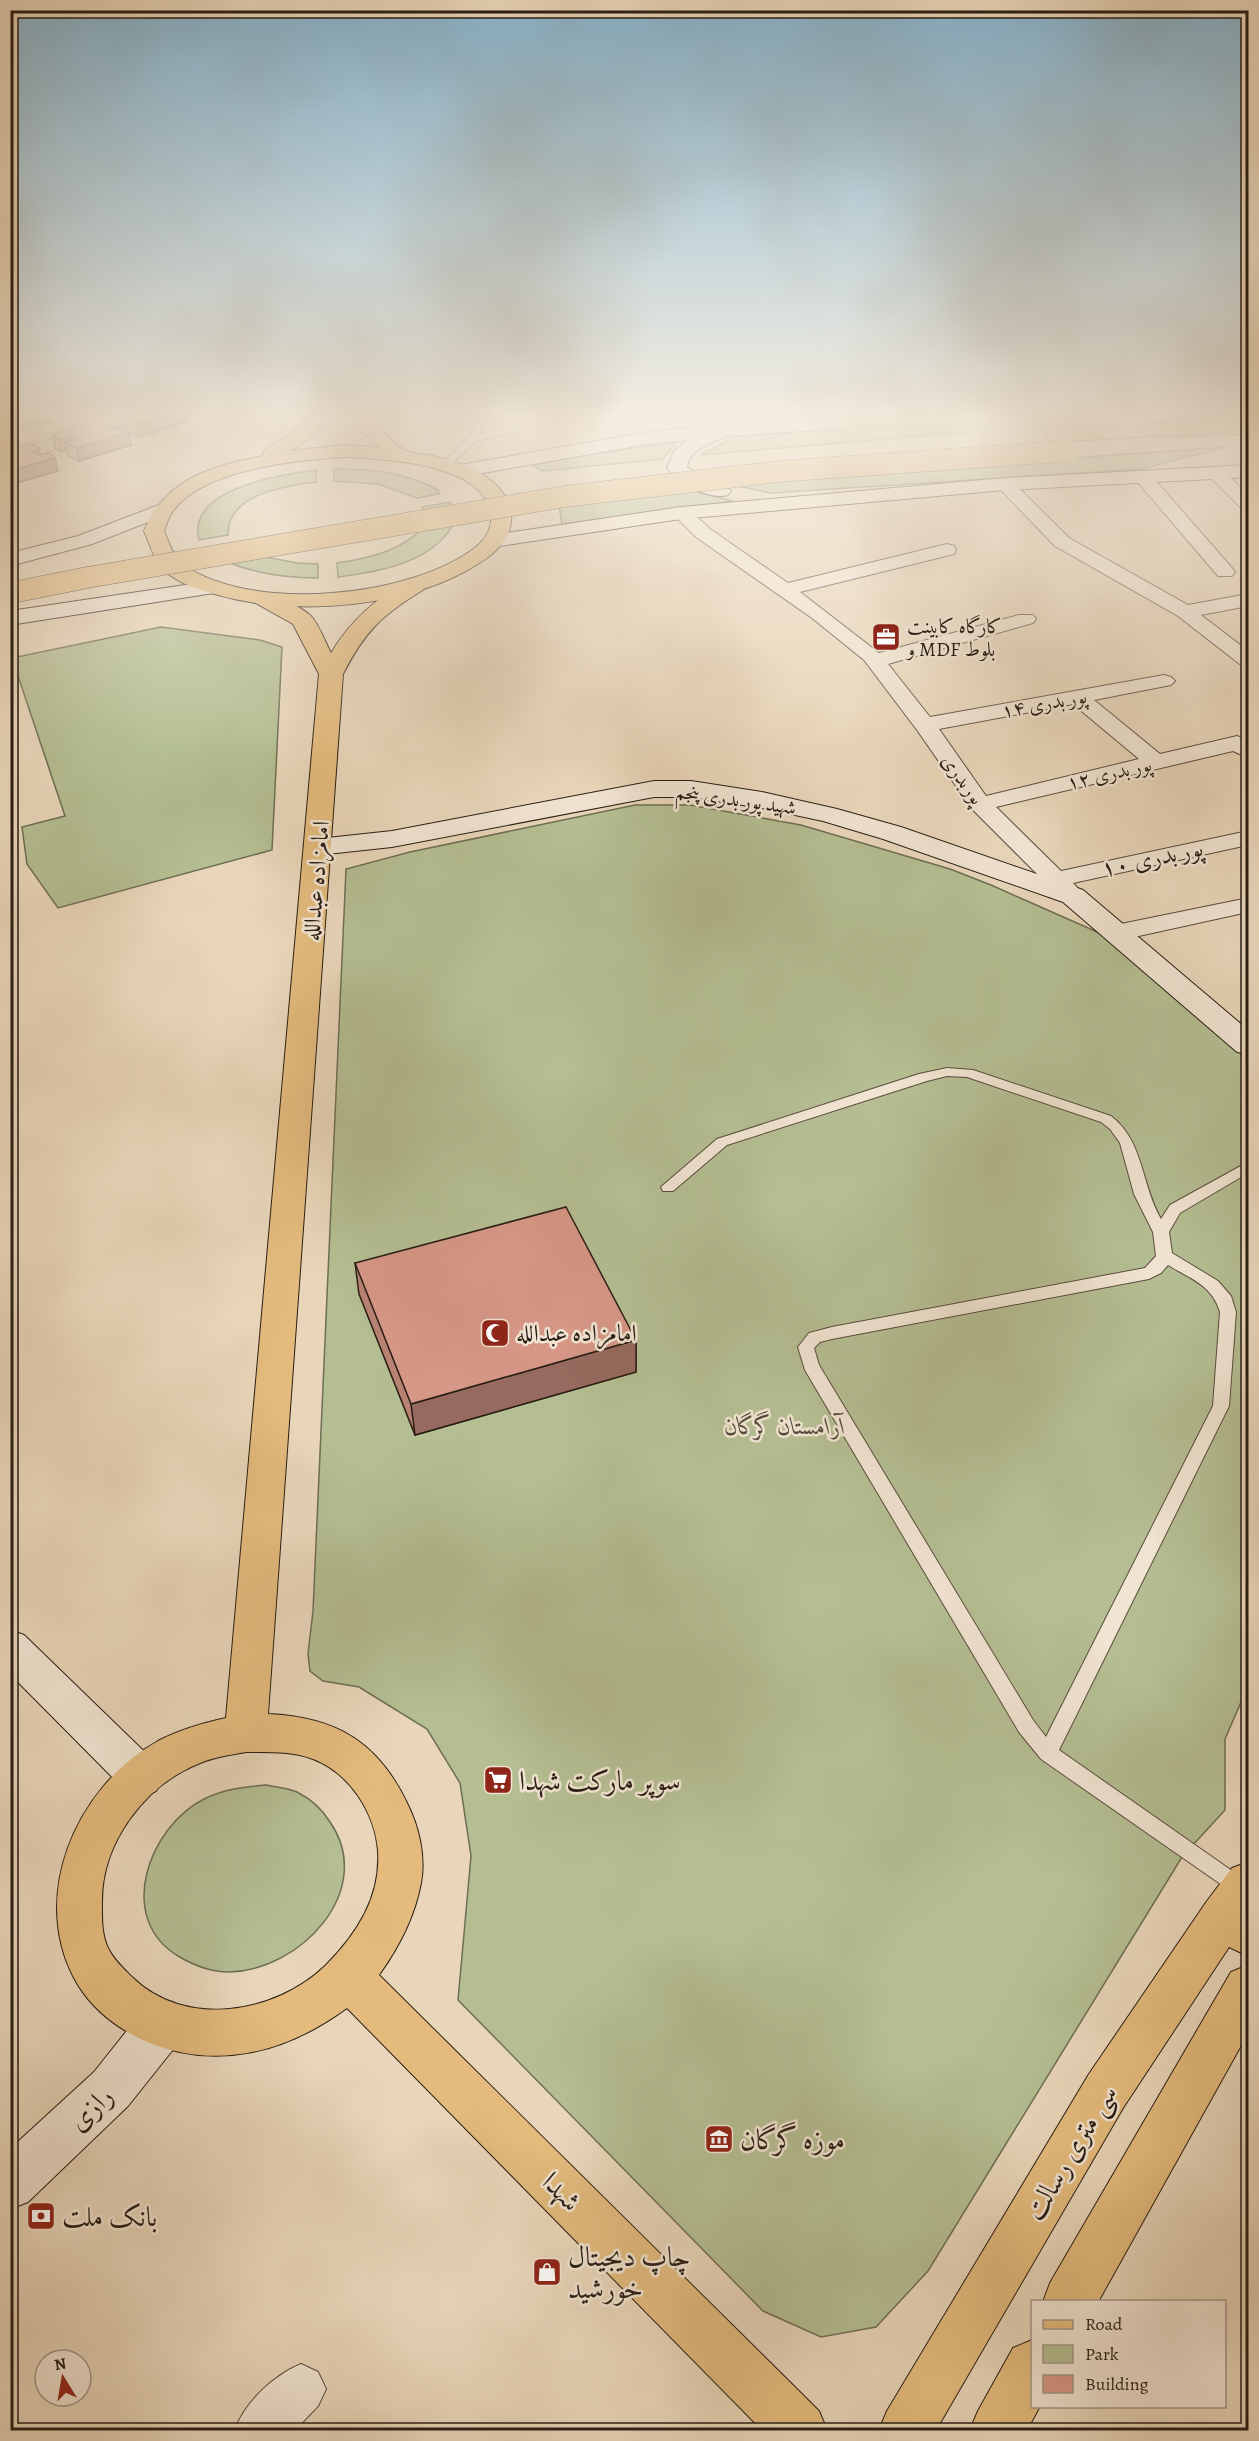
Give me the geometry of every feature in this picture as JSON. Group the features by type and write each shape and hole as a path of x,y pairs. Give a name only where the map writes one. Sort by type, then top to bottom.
{"main road":[{"path":"10,560 85,540 113,529"},
{"path":"155,529 171,566 212,587 262,597 336,599 389,592 415,585 468,563 493,541 498,529"},
{"path":"10,593 374,529"},
{"path":"493,541 574,529"},
{"path":"10,577 227,534"},
{"name":"امامزاده عبدالله","path":"246,1733 332,674 347,642 365,619 415,585"},
{"path":"10,618 212,587"},
{"path":"262,597 302,620 332,674"},
{"name":"شهید پور بدری پنجم","path":"318,847 392,839 613,795 654,789 691,789 762,800 828,814 892,833 976,864 1065,888"},
{"name":"پوربدری","path":"1065,888 1248,1045"},
{"path":"10,1647 141,1778"},
{"path":"246,1733 282,1733 316,1740 346,1756 371,1778 389,1806 400,1838 401,1873 393,1910 375,1944 350,1977 308,2008 260,2027 210,2033 162,2025 124,2003 96,1972 80,1933 78,1891 88,1849 110,1811 141,1778 173,1755 209,1740 246,1733"},
{"name":"سی متری رسالت","path":"906,2430 1106,2091 1241,1906"},
{"name":"شهدا","path":"350,1977 800,2430"},
{"path":"1070,2300 1248,1988"},
{"name":"رازی","path":"10,2184 111,2089 162,2025"},
{"path":"997,2430 1031,2369"}],"street":[{"name":"پوربدری","path":"699,529 819,614 874,661 925,725 980,804 1065,888"},
{"path":"1049,529 1062,542 1185,612 1248,661"},
{"path":"1188,529 1225,572"},
{"path":"784,590 946,550"},
{"path":"1185,612 1248,600"},
{"path":"874,661 1026,619"},
{"name":"پور بدری ۱۴","path":"925,725 1164,681"},
{"path":"1077,697 1156,762"},
{"name":"پور بدری ۱۲","path":"980,804 1156,762 1243,747"},
{"name":"پور بدری ۱۰","path":"1065,888 1248,838"},
{"path":"1116,933 1248,905"},
{"path":"260,2430 301,2389"}],"lane":[{"path":"668,1187 722,1142 924,1077 947,1072 968,1073 1106,1119 1118,1126 1125,1136 1141,1196 1161,1232 1165,1256 1162,1265 1149,1273 832,1333 815,1337 806,1347 811,1366 1026,1726 1048,1753 1241,1906"},
{"path":"1161,1232 1175,1209 1248,1167"},
{"path":"1048,1753 1221,1406 1228,1312 1223,1296 1213,1285 1165,1256"}],"green space":[{"path":"199,529 229,529 228,535 199,540"},
{"path":"422,529 449,529 435,546 405,562 371,572 338,577 337,563 385,552 416,535"},
{"path":"260,556 297,563 318,564 318,578 271,574 225,561"},
{"path":"161,627 260,640 282,647 272,850 58,908 27,864 22,827 65,816 12,658"},
{"name":"آرامستان گرگان","path":"635,805 690,805 801,825 950,869 991,885 1104,935 1248,1060 1248,1686 1225,1739 1225,1810 1182,1857 928,2271 876,2327 821,2337 763,2311 458,2000 471,1856 460,1783 427,1729 359,1687 323,1681 310,1671 308,1654 313,1611 346,869 410,852"},
{"path":"266,1785 297,1792 320,1809 330,1822 342,1848 344,1874 337,1899 324,1922 305,1942 281,1958 256,1968 229,1972 196,1965 178,1956 159,1939 148,1919 144,1897 147,1874 155,1851 168,1830 185,1812 204,1799 227,1791"}],"building":[{"name":"امامزاده عبدالله","path":"566,1207 636,1340 411,1404 355,1263"}],"place":[{"name":"کارگاه کابینت و MDF بلوط","path":"886,637"},
{"name":"امامزاده عبدالله","path":"495,1333"},
{"name":"سوپر مارکت شهدا","path":"498,1780"},
{"name":"موزه گرگان","path":"719,2139"},
{"name":"بانک ملت","path":"41,2216"},
{"name":"چاپ دیجیتال خورشید","path":"547,2272"}]}
